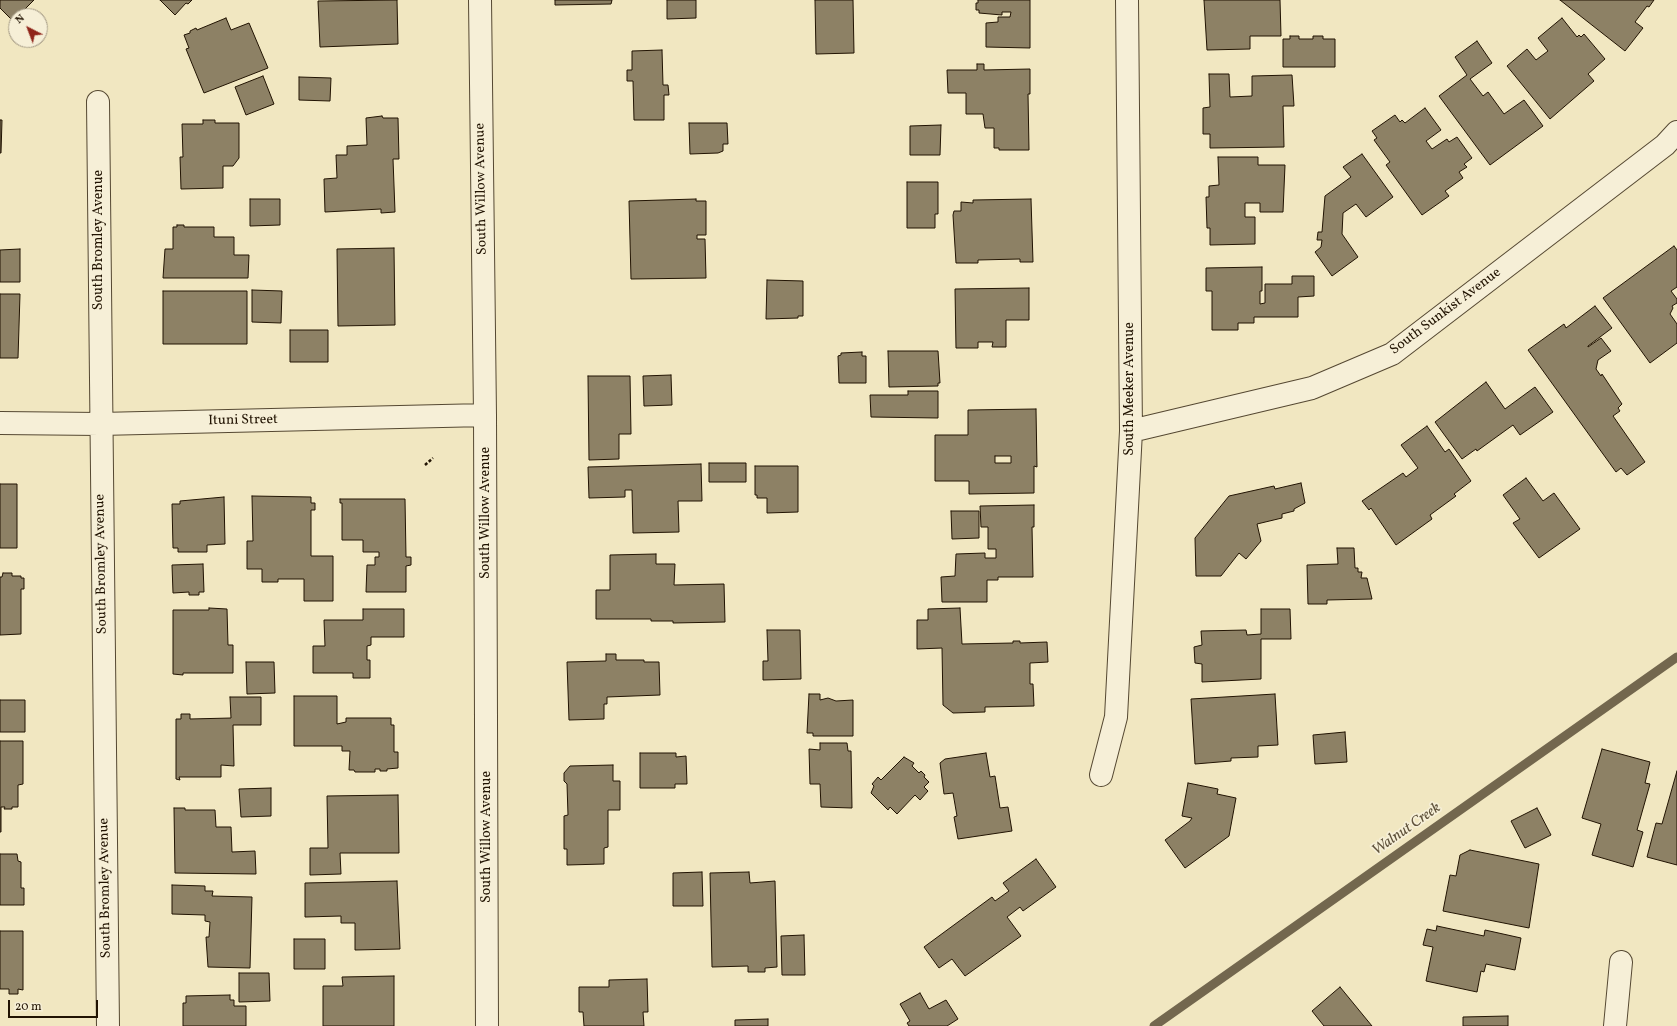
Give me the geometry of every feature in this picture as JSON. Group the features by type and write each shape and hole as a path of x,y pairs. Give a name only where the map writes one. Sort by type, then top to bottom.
{"street":[{"name":"South Willow Avenue","path":"480,0 485,416 487,1026"},
{"name":"South Meeker Avenue","path":"1102,775 1116,717 1131,431 1127,0"},
{"name":"South Bromley Avenue","path":"98,102 100,424 108,1026"},
{"name":"South Sunkist Avenue","path":"1131,431 1312,388 1392,354 1658,150 1677,132"},
{"name":"Ituni Street","path":"0,423 100,424 485,416"},
{"path":"1615,1026 1621,962"}],"path":[{"path":"425,465 433,458"}],"building":[{"path":"0,0 34,0 26,8 8,8 8,16 0,8"},
{"path":"160,0 192,0 188,4 186,3 175,15"},
{"path":"397,0 398,44 320,47 318,1"},
{"path":"555,0 612,0 611,4 555,5"},
{"path":"667,0 696,0 696,18 667,19"},
{"path":"815,0 853,0 854,53 816,54"},
{"path":"978,0 1030,0 1030,48 986,47 986,23 998,22 998,17 1010,17 1011,12 1002,12 1002,15 979,13 979,10 976,10 976,3 978,3"},
{"path":"1204,0 1280,0 1281,36 1250,36 1250,49 1207,50"},
{"path":"1560,0 1654,0 1649,7 1647,6 1635,22 1643,28 1625,51"},
{"path":"226,18 231,30 249,23 268,68 204,93 186,49 189,48 184,35 190,33 190,31 196,28 197,30"},
{"path":"1562,18 1577,37 1579,35 1581,37 1584,34 1605,59 1588,74 1594,81 1550,119 1507,66 1527,49 1536,60 1548,51 1538,38"},
{"path":"1290,36 1299,36 1299,39 1313,39 1313,36 1323,36 1323,39 1335,39 1335,67 1283,67 1283,39 1290,39"},
{"path":"1477,41 1492,63 1470,79 1483,96 1488,92 1504,114 1524,100 1543,126 1490,165 1439,96 1467,75 1455,57"},
{"path":"662,50 663,85 668,85 669,95 664,95 664,120 634,120 633,81 627,81 627,70 632,70 632,51"},
{"path":"977,64 984,64 984,70 1030,69 1030,94 1028,94 1029,150 999,150 999,148 994,148 994,128 985,128 983,114 966,114 966,93 948,93 947,70 977,70"},
{"path":"1209,74 1229,74 1230,97 1252,96 1252,76 1292,75 1294,106 1283,106 1284,147 1210,148 1210,134 1203,134 1203,108 1210,107"},
{"path":"263,76 274,104 246,115 235,87"},
{"path":"299,77 331,78 330,101 299,100"},
{"path":"1425,108 1441,130 1426,141 1432,149 1447,139 1449,142 1457,137 1472,158 1464,164 1467,167 1459,172 1463,178 1445,191 1449,196 1422,215 1386,165 1390,162 1374,140 1377,138 1372,131 1395,115 1400,122 1402,120 1405,123"},
{"path":"382,116 383,118 398,118 399,159 393,159 395,212 381,213 381,209 325,212 324,179 337,178 336,155 347,155 347,146 367,145 366,118"},
{"path":"0,120 2,120 1,153 0,153"},
{"path":"203,120 215,120 215,123 239,123 239,158 233,166 223,166 223,188 181,189 180,157 183,157 182,124 203,124"},
{"path":"689,123 727,123 728,144 723,144 723,151 718,153 690,154"},
{"path":"941,125 940,155 910,155 910,126"},
{"path":"1362,154 1393,197 1366,217 1356,204 1343,213 1342,234 1358,257 1332,276 1315,252 1321,247 1322,240 1317,240 1318,232 1322,232 1325,196 1351,177 1343,167"},
{"path":"1218,157 1258,157 1258,165 1285,165 1283,212 1260,212 1260,203 1245,203 1245,217 1255,217 1255,244 1210,245 1210,228 1207,228 1206,197 1209,197 1209,186 1219,185"},
{"path":"907,182 938,182 938,214 935,214 935,228 907,228"},
{"path":"250,199 280,199 280,225 250,226"},
{"path":"696,199 696,201 706,201 706,235 697,235 697,239 705,239 706,278 631,279 629,201"},
{"path":"1031,199 1033,262 1020,262 1020,259 978,260 978,263 956,263 953,215 954,211 961,211 961,202 973,203 973,200"},
{"path":"177,225 184,225 184,227 214,227 214,237 234,237 234,255 249,255 248,278 163,278 165,249 173,249 173,227 177,227"},
{"path":"1674,246 1677,250 1677,287 1671,291 1677,299 1677,303 1672,306 1673,308 1670,314 1677,324 1677,343 1650,363 1603,298"},
{"path":"394,248 395,325 338,326 337,249"},
{"path":"20,249 20,282 0,282 0,250"},
{"path":"1262,267 1262,291 1260,291 1260,304 1265,303 1265,284 1292,284 1292,276 1314,276 1314,296 1298,297 1298,317 1254,317 1254,323 1238,323 1238,330 1212,330 1212,291 1206,291 1206,268"},
{"path":"767,280 803,281 803,316 798,316 798,318 766,319"},
{"path":"1029,288 1029,320 1006,320 1006,347 992,347 993,342 978,342 978,348 956,348 955,289"},
{"path":"252,290 282,291 281,323 252,322"},
{"path":"163,291 247,291 247,344 163,344"},
{"path":"0,294 20,294 18,358 0,358"},
{"path":"1595,306 1612,328 1588,347 1601,338 1611,351 1598,360 1596,369 1601,376 1602,374 1622,404 1618,408 1620,411 1613,416 1645,462 1627,475 1621,468 1616,472 1528,350 1564,324 1566,328"},
{"path":"290,330 328,330 328,362 290,362"},
{"path":"888,351 938,351 940,383 938,383 938,386 889,387"},
{"path":"862,352 862,356 866,356 866,383 839,383 838,356 841,355 841,353"},
{"path":"671,375 672,405 644,406 643,376"},
{"path":"588,376 630,376 631,434 619,434 619,459 589,460"},
{"path":"1486,382 1505,409 1535,387 1553,412 1520,435 1513,425 1477,451 1476,449 1462,459 1435,422"},
{"path":"908,391 938,391 938,418 871,417 870,395 908,395"},
{"path":"1036,409 1037,467 1034,466 1034,493 969,494 969,481 935,481 935,435 968,435 968,410","holes":["995,456 1011,456 1011,463 995,463"]},
{"path":"1427,426 1445,452 1449,449 1471,481 1454,494 1456,496 1430,515 1432,519 1396,545 1371,508 1369,510 1362,501 1403,473 1406,477 1418,468 1401,445"},
{"path":"709,463 746,463 746,482 709,482"},
{"path":"701,464 702,501 678,501 679,532 633,533 632,490 625,490 625,497 589,498 588,467"},
{"path":"755,466 798,466 798,512 767,513 767,498 757,498 757,495 755,495"},
{"path":"1526,478 1543,501 1554,493 1580,529 1539,558 1513,523 1520,519 1503,495"},
{"path":"1301,483 1305,503 1294,509 1294,511 1282,514 1282,518 1257,524 1261,541 1246,559 1239,553 1221,576 1196,576 1195,538 1229,496 1274,486 1275,489"},
{"path":"0,484 17,484 17,548 0,548"},
{"path":"252,496 311,497 311,503 315,503 315,510 311,510 311,556 333,556 333,601 304,601 304,579 278,579 278,582 262,582 262,569 247,569 247,541 253,541"},
{"path":"224,497 225,544 207,545 207,552 178,552 178,548 173,548 172,504 180,504 180,501"},
{"path":"340,499 405,499 406,557 411,557 411,565 406,566 406,592 366,592 367,565 375,565 375,557 379,557 379,552 363,552 363,540 342,540 342,503 340,503"},
{"path":"1034,505 1034,527 1032,527 1033,577 998,577 998,580 987,580 987,602 942,602 941,577 955,576 956,554 985,553 985,558 996,558 996,549 988,549 988,527 981,527 980,506"},
{"path":"951,511 979,511 979,538 952,539"},
{"path":"1337,548 1354,548 1355,568 1358,568 1358,572 1362,572 1361,578 1367,578 1372,599 1327,600 1327,604 1308,604 1307,565 1338,564"},
{"path":"656,554 656,564 675,564 674,585 724,584 725,622 673,623 673,621 651,621 651,619 596,619 596,590 610,590 610,555"},
{"path":"203,564 204,592 199,592 199,595 189,595 189,592 173,593 172,565"},
{"path":"3,573 12,573 12,576 21,576 21,578 24,578 24,589 21,589 21,634 0,635 0,577 2,577"},
{"path":"209,608 227,609 228,645 233,645 233,673 173,674 173,610 209,610"},
{"path":"960,608 962,644 1013,643 1013,641 1020,641 1020,643 1047,642 1048,662 1030,663 1030,684 1033,684 1034,706 985,707 985,712 953,713 943,705 942,648 917,649 917,620 928,620 928,609"},
{"path":"363,609 404,609 404,637 371,637 371,645 367,646 367,660 370,660 370,678 353,678 353,673 313,673 313,646 325,646 324,620 363,620"},
{"path":"1261,609 1290,609 1291,639 1261,639 1261,679 1202,682 1202,664 1195,663 1194,647 1202,645 1201,631 1246,630 1247,635 1261,634"},
{"path":"767,630 800,630 801,679 763,680 763,661 768,661"},
{"path":"606,654 616,654 616,660 644,660 644,662 659,662 660,695 607,697 607,704 604,704 604,719 569,720 567,662 606,661"},
{"path":"246,662 274,662 275,693 247,694"},
{"path":"809,694 820,694 820,700 828,698 836,701 853,700 853,736 813,736 813,733 807,733"},
{"path":"1275,694 1278,745 1258,746 1258,757 1231,758 1231,761 1195,764 1191,699"},
{"path":"294,696 337,696 337,724 346,722 346,718 391,718 391,725 394,725 394,752 398,752 398,768 387,769 387,771 375,769 375,772 355,772 354,770 349,770 350,751 342,751 342,746 294,746"},
{"path":"230,697 261,697 261,725 233,725 234,766 221,765 221,777 179,777 180,780 176,779 176,719 181,719 181,714 190,714 190,719 231,718"},
{"path":"0,700 25,700 25,732 0,732"},
{"path":"1345,732 1347,762 1315,764 1313,735"},
{"path":"0,741 23,741 23,784 18,785 18,807 4,809 5,807 1,807 1,832 0,832"},
{"path":"820,743 847,743 848,751 851,751 852,808 821,807 820,784 810,784 809,749 820,750"},
{"path":"1602,749 1650,762 1645,783 1650,784 1637,830 1643,832 1633,867 1592,855 1601,824 1582,818"},
{"path":"640,753 676,753 676,757 686,756 687,784 675,784 675,788 640,788"},
{"path":"986,753 990,777 995,776 1000,808 1008,807 1012,831 958,839 954,817 957,816 953,793 944,794 940,763 945,759"},
{"path":"904,757 914,763 912,766 919,773 921,771 925,775 924,777 929,782 924,787 928,791 920,800 915,795 897,814 890,807 888,810 871,793 874,786 872,784 878,777 881,780"},
{"path":"613,765 613,781 620,781 620,810 608,810 608,847 604,848 604,864 567,865 567,849 564,849 564,816 568,815 567,784 564,781 564,773 570,766"},
{"path":"1677,771 1677,865 1647,857 1656,823 1662,824"},
{"path":"1188,783 1218,789 1217,794 1236,798 1229,836 1185,868 1165,840 1192,818 1182,816"},
{"path":"271,788 271,816 241,817 239,789"},
{"path":"398,795 399,853 340,853 341,874 310,875 310,848 328,848 327,796"},
{"path":"174,808 185,808 185,810 215,810 216,827 231,827 232,852 255,851 256,874 175,873"},
{"path":"1537,808 1551,835 1525,848 1511,821"},
{"path":"1470,850 1539,864 1529,928 1443,911 1450,875 1456,876 1460,855"},
{"path":"0,854 17,854 18,861 21,862 21,888 24,888 24,905 0,905"},
{"path":"1036,859 1056,887 1023,911 1020,907 1007,917 1021,936 965,976 952,959 939,968 924,947 992,897 995,901 1009,891 1003,883"},
{"path":"702,872 703,906 673,906 673,873"},
{"path":"749,872 750,883 775,881 777,967 765,968 765,972 748,972 748,966 712,967 710,873"},
{"path":"397,881 400,949 355,950 355,923 341,923 341,916 305,917 305,883"},
{"path":"172,885 205,886 205,891 213,891 212,896 252,897 250,968 208,967 206,937 209,937 210,922 205,921 205,915 172,914"},
{"path":"1437,926 1484,936 1485,930 1521,938 1515,970 1486,964 1484,972 1481,971 1477,992 1426,981 1433,947 1423,945 1427,929 1436,931"},
{"path":"0,931 23,931 23,990 18,989 18,994 9,994 9,989 0,989"},
{"path":"804,935 805,975 782,975 781,936"},
{"path":"294,939 325,939 325,969 294,969"},
{"path":"239,973 269,973 270,1001 239,1002"},
{"path":"394,976 394,1026 323,1026 323,986 343,986 342,977"},
{"path":"647,979 648,1012 643,1012 644,1026 584,1026 583,1012 579,1012 579,987 609,987 609,980"},
{"path":"1340,987 1372,1026 1324,1026 1312,1011"},
{"path":"920,993 929,1009 946,1000 958,1019 947,1026 909,1026 907,1023 910,1021 900,1004"},
{"path":"230,995 230,1000 234,1000 234,1006 246,1006 246,1026 183,1026 183,1003 186,1003 186,996"},
{"path":"1508,1016 1508,1026 1463,1026 1463,1017"},
{"path":"768,1019 768,1026 735,1026 735,1020"}],"waterway":[{"name":"Walnut Creek","path":"1154,1026 1677,657"}]}
